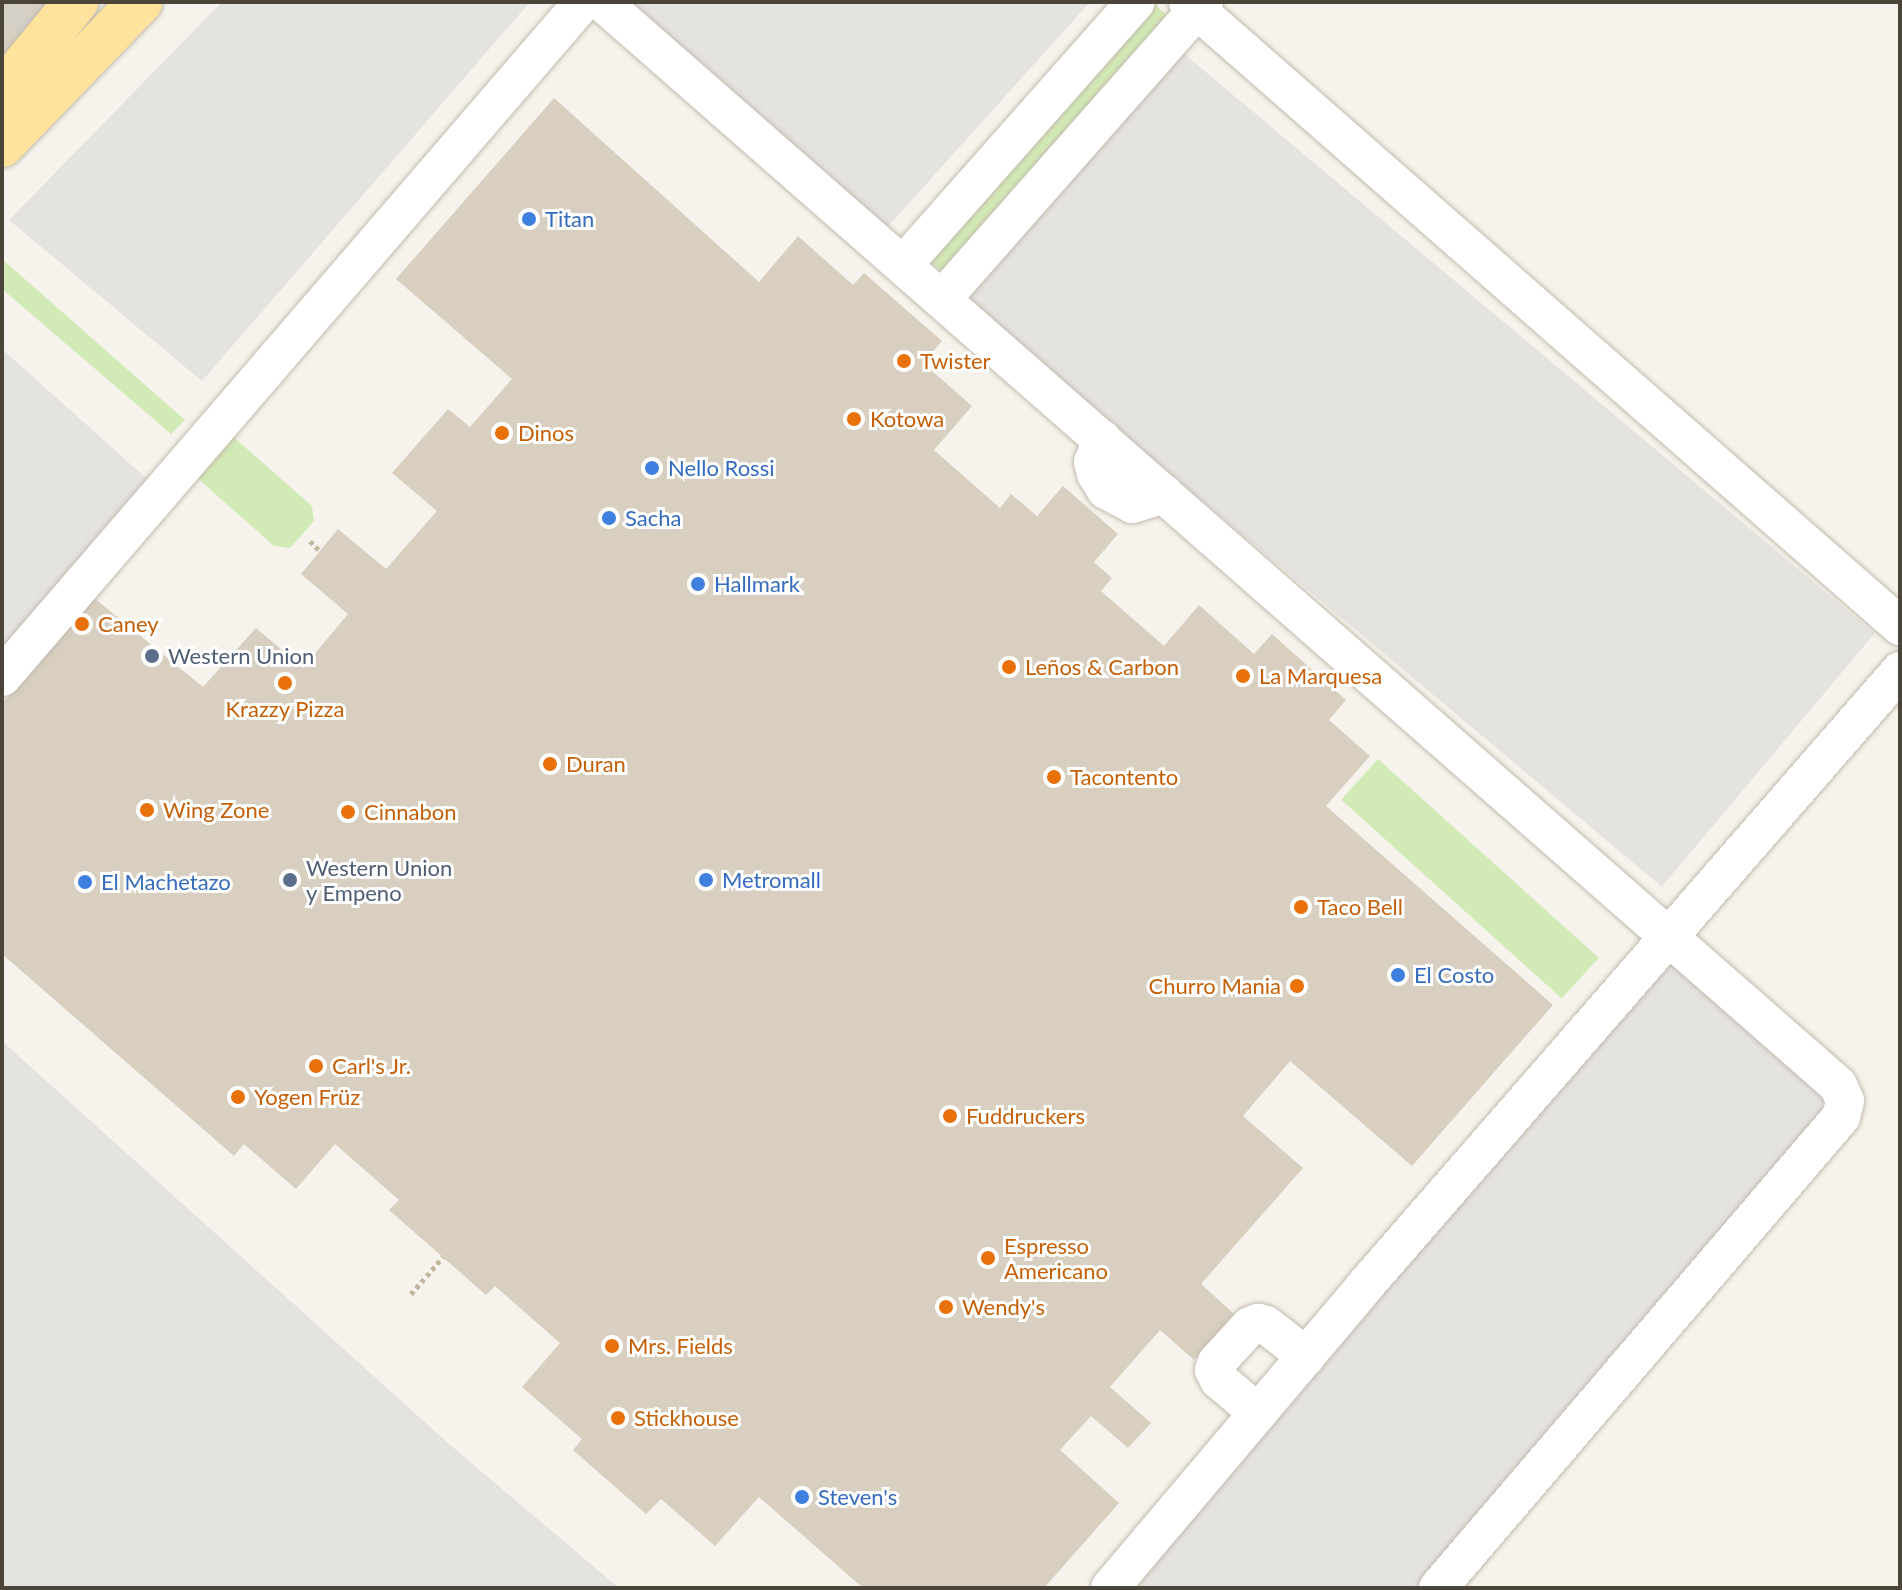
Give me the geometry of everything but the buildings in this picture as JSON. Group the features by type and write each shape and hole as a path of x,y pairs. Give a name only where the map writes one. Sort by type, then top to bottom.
{"main road":[{"path":"2,92 76,2"},
{"path":"2,145 140,2"}],"lane":[{"path":"2,677 583,2"},
{"path":"602,2 1838,1085 1845,1101 1841,1117 1438,1588"},
{"path":"903,265 1136,2"},
{"path":"942,299 1196,5 1900,626"},
{"path":"1110,1588 1306,1356 1900,671"},
{"path":"1258,1413 1219,1380 1214,1370 1217,1362 1250,1326 1258,1323 1266,1325 1306,1356"}],"path":[{"path":"310,541 320,551"},
{"path":"411,1294 443,1257"}],"green space":[{"path":"1154,4 1169,17 945,274 930,261"},
{"path":"2,259 185,420 171,434 2,289"},
{"path":"230,434 312,506 314,521 290,548 274,546 194,475"},
{"path":"1378,759 1599,958 1562,999 1341,800"}],"shaded area":[{"path":"222,2 530,2 202,381 9,220"},
{"path":"612,2 1090,2 883,232"},
{"path":"1176,47 1875,633 1662,887 963,301"},
{"path":"2,349 147,479 2,648"},
{"path":"1671,955 1828,1088 1814,1129 1420,1588 1117,1588"},
{"path":"2,1041 449,1444 619,1588 2,1588"}],"tunnel":[{"path":"2,21 19,2"}],"place":[{"name":"Titan","path":"529,219"},
{"name":"Twister","path":"904,361"},
{"name":"Kotowa","path":"854,419"},
{"name":"Dinos","path":"502,433"},
{"name":"Nello Rossi","path":"652,468"},
{"name":"Sacha","path":"609,518"},
{"name":"Hallmark","path":"698,584"},
{"name":"Caney","path":"82,624"},
{"name":"Western Union","path":"152,656"},
{"name":"Leños & Carbon","path":"1009,667"},
{"name":"La Marquesa","path":"1243,676"},
{"name":"Krazzy Pizza","path":"285,683"},
{"name":"Duran","path":"550,764"},
{"name":"Tacontento","path":"1054,777"},
{"name":"Wing Zone","path":"147,810"},
{"name":"Cinnabon","path":"348,812"},
{"name":"Western Union y Empeno","path":"290,880"},
{"name":"Metromall","path":"706,880"},
{"name":"El Machetazo","path":"85,882"},
{"name":"Taco Bell","path":"1301,907"},
{"name":"El Costo","path":"1398,975"},
{"name":"Churro Mania","path":"1297,986"},
{"name":"Carl's Jr.","path":"316,1066"},
{"name":"Yogen Früz","path":"238,1097"},
{"name":"Fuddruckers","path":"950,1116"},
{"name":"Espresso Americano","path":"988,1258"},
{"name":"Wendy's","path":"946,1307"},
{"name":"Mrs. Fields","path":"612,1346"},
{"name":"Stickhouse","path":"618,1418"},
{"name":"Steven's","path":"802,1497"}]}
